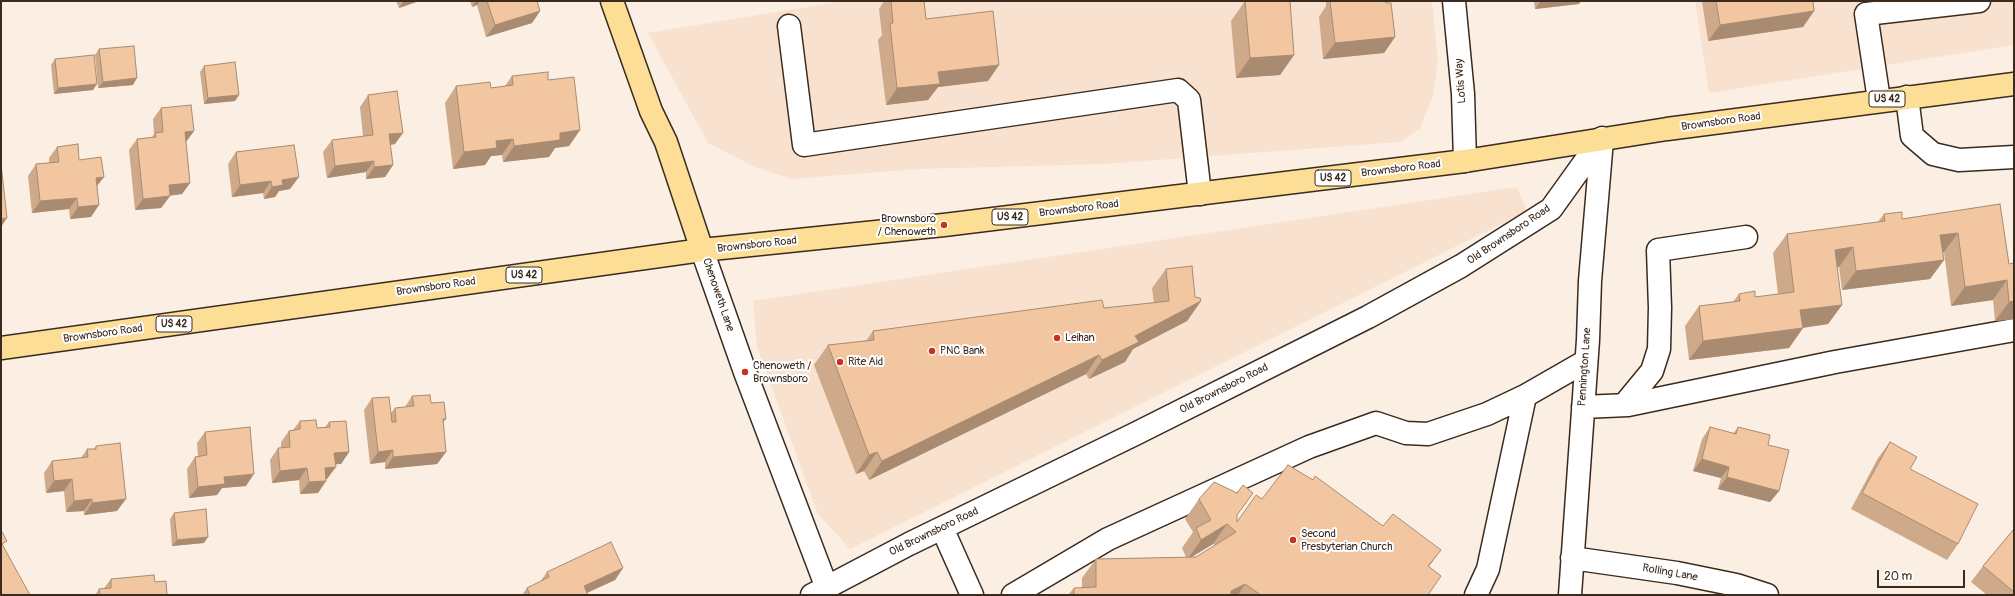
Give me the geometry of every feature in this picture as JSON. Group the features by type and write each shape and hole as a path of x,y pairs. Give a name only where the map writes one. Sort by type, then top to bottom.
{"main road":[{"name":"Chenoweth Lane","path":"612,1 651,111 666,142 702,250"},
{"name":"Brownsboro Road","path":"1,348 702,250 944,225 1465,161 1602,138 1880,100 2014,84"}],"street":[{"name":"Lotis Way","path":"1454,1 1463,94 1465,161"},
{"path":"1880,100 1865,8 1979,1"},
{"path":"789,26 804,145 1178,90 1189,100 1200,194"},
{"path":"1907,97 1912,136 1933,154 1959,160 2014,157"},
{"name":"Pennington Lane","path":"1570,595 1590,281 1602,138"},
{"name":"Old Brownsboro Road","path":"820,591 942,528 1368,317 1461,266 1551,209 1602,138"},
{"path":"1624,405 1652,370 1659,349 1660,308 1658,250 1746,237"},
{"name":"Chenoweth Lane","path":"702,250 820,591"},
{"path":"1583,407 1624,405 1851,359 2014,330"},
{"path":"1013,595 1108,539 1309,447 1376,423 1406,433 1428,434 1487,414 1525,396 1586,361"},
{"path":"1476,595 1488,568 1525,396"},
{"path":"942,528 972,595"},
{"name":"Rolling Lane","path":"1572,558 1684,575 1736,585 1767,595"}],"shaded area":[{"path":"843,1 1432,1 1438,61 1433,95 1420,129 1400,142 1104,164 919,169 791,179 755,167 708,143 648,33"},
{"path":"1695,1 2014,1 2014,45 1709,93"},
{"path":"1517,187 1527,211 850,549 818,514 757,347 753,301"}],"building":[{"path":"487,1 537,1 540,11 495,25"},
{"path":"891,1 924,1 926,19 993,11 999,65 938,72 940,84 897,88 890,24 893,23"},
{"path":"1245,1 1290,1 1294,55 1250,58"},
{"path":"1330,1 1386,1 1386,3 1391,3 1395,37 1335,43"},
{"path":"1716,1 1813,1 1814,11 1720,25"},
{"path":"134,46 137,78 103,82 99,49"},
{"path":"94,55 97,84 58,88 55,59"},
{"path":"235,62 239,95 208,98 204,66"},
{"path":"548,72 548,80 574,77 580,130 560,133 560,140 514,146 513,139 496,141 497,148 464,152 456,86 490,82 491,88 513,85 512,76"},
{"path":"397,91 403,133 389,134 393,165 374,167 374,161 335,166 332,140 373,135 368,95"},
{"path":"191,105 194,131 185,132 190,183 169,185 170,196 143,199 137,139 156,137 155,133 163,132 161,108"},
{"path":"78,144 79,160 101,157 104,177 96,178 99,205 78,207 77,198 40,201 36,164 59,162 57,147"},
{"path":"294,145 299,177 282,180 283,185 272,187 271,181 240,185 236,152"},
{"path":"1,164 7,218 1,219"},
{"path":"2000,204 2009,264 2014,263 2014,301 2009,302 2007,280 1965,287 1958,233 1940,235 1944,260 1856,271 1853,247 1835,250 1842,305 1800,310 1803,328 1703,341 1699,306 1740,301 1739,294 1755,291 1755,297 1794,292 1787,234 1885,221 1884,214 1902,212 1902,219"},
{"path":"1192,266 1195,297 1200,298 1201,301 1135,336 1139,342 1102,360 1099,355 882,461 877,452 869,455 828,345 874,340 873,331 1102,300 1104,308 1169,301 1166,269"},
{"path":"430,395 431,403 444,402 446,419 443,419 446,452 393,457 393,450 378,452 372,398 389,397 392,422 396,422 395,408 414,406 412,396"},
{"path":"316,420 317,428 330,427 329,422 346,421 349,452 334,453 336,467 325,468 326,481 309,482 307,468 280,471 278,448 290,447 289,431 300,429 300,421"},
{"path":"250,427 254,474 224,477 225,484 198,487 195,457 207,455 205,432"},
{"path":"1710,427 1736,434 1738,427 1770,435 1768,445 1789,450 1779,491 1727,477 1729,467 1702,459"},
{"path":"1890,442 1917,457 1910,469 1978,504 1958,544 1862,493"},
{"path":"120,443 126,499 92,503 92,499 74,501 72,479 54,481 52,461 88,457 87,449 96,449 96,446"},
{"name":"Second Presbyterian Church","path":"1288,465 1313,480 1315,476 1383,526 1393,514 1441,550 1428,566 1441,576 1428,595 1261,595 1245,584 1231,591 1231,595 1074,595 1074,588 1096,587 1096,559 1196,557 1236,532 1227,524 1201,540 1196,528 1211,520 1199,499 1214,482 1237,493 1243,485 1253,493 1237,515 1237,522 1256,495 1262,499"},
{"path":"206,509 208,537 177,540 174,513"},
{"path":"2014,529 2014,592 1983,566"},
{"path":"1,530 7,541 2,544 30,595 1,595"},
{"path":"611,542 623,568 584,586 588,595 530,595 527,588 549,577 547,572"},
{"path":"154,575 155,582 166,581 167,595 100,595 99,589 111,588 111,579"}],"place":[{"name":"Brownsboro / Chenoweth","path":"944,225"},
{"name":"Leihan","path":"1057,338"},
{"name":"PNC Bank","path":"932,351"},
{"name":"Rite Aid","path":"840,362"},
{"name":"Chenoweth / Brownsboro","path":"745,372"},
{"name":"Second Presbyterian Church","path":"1293,540"}]}
